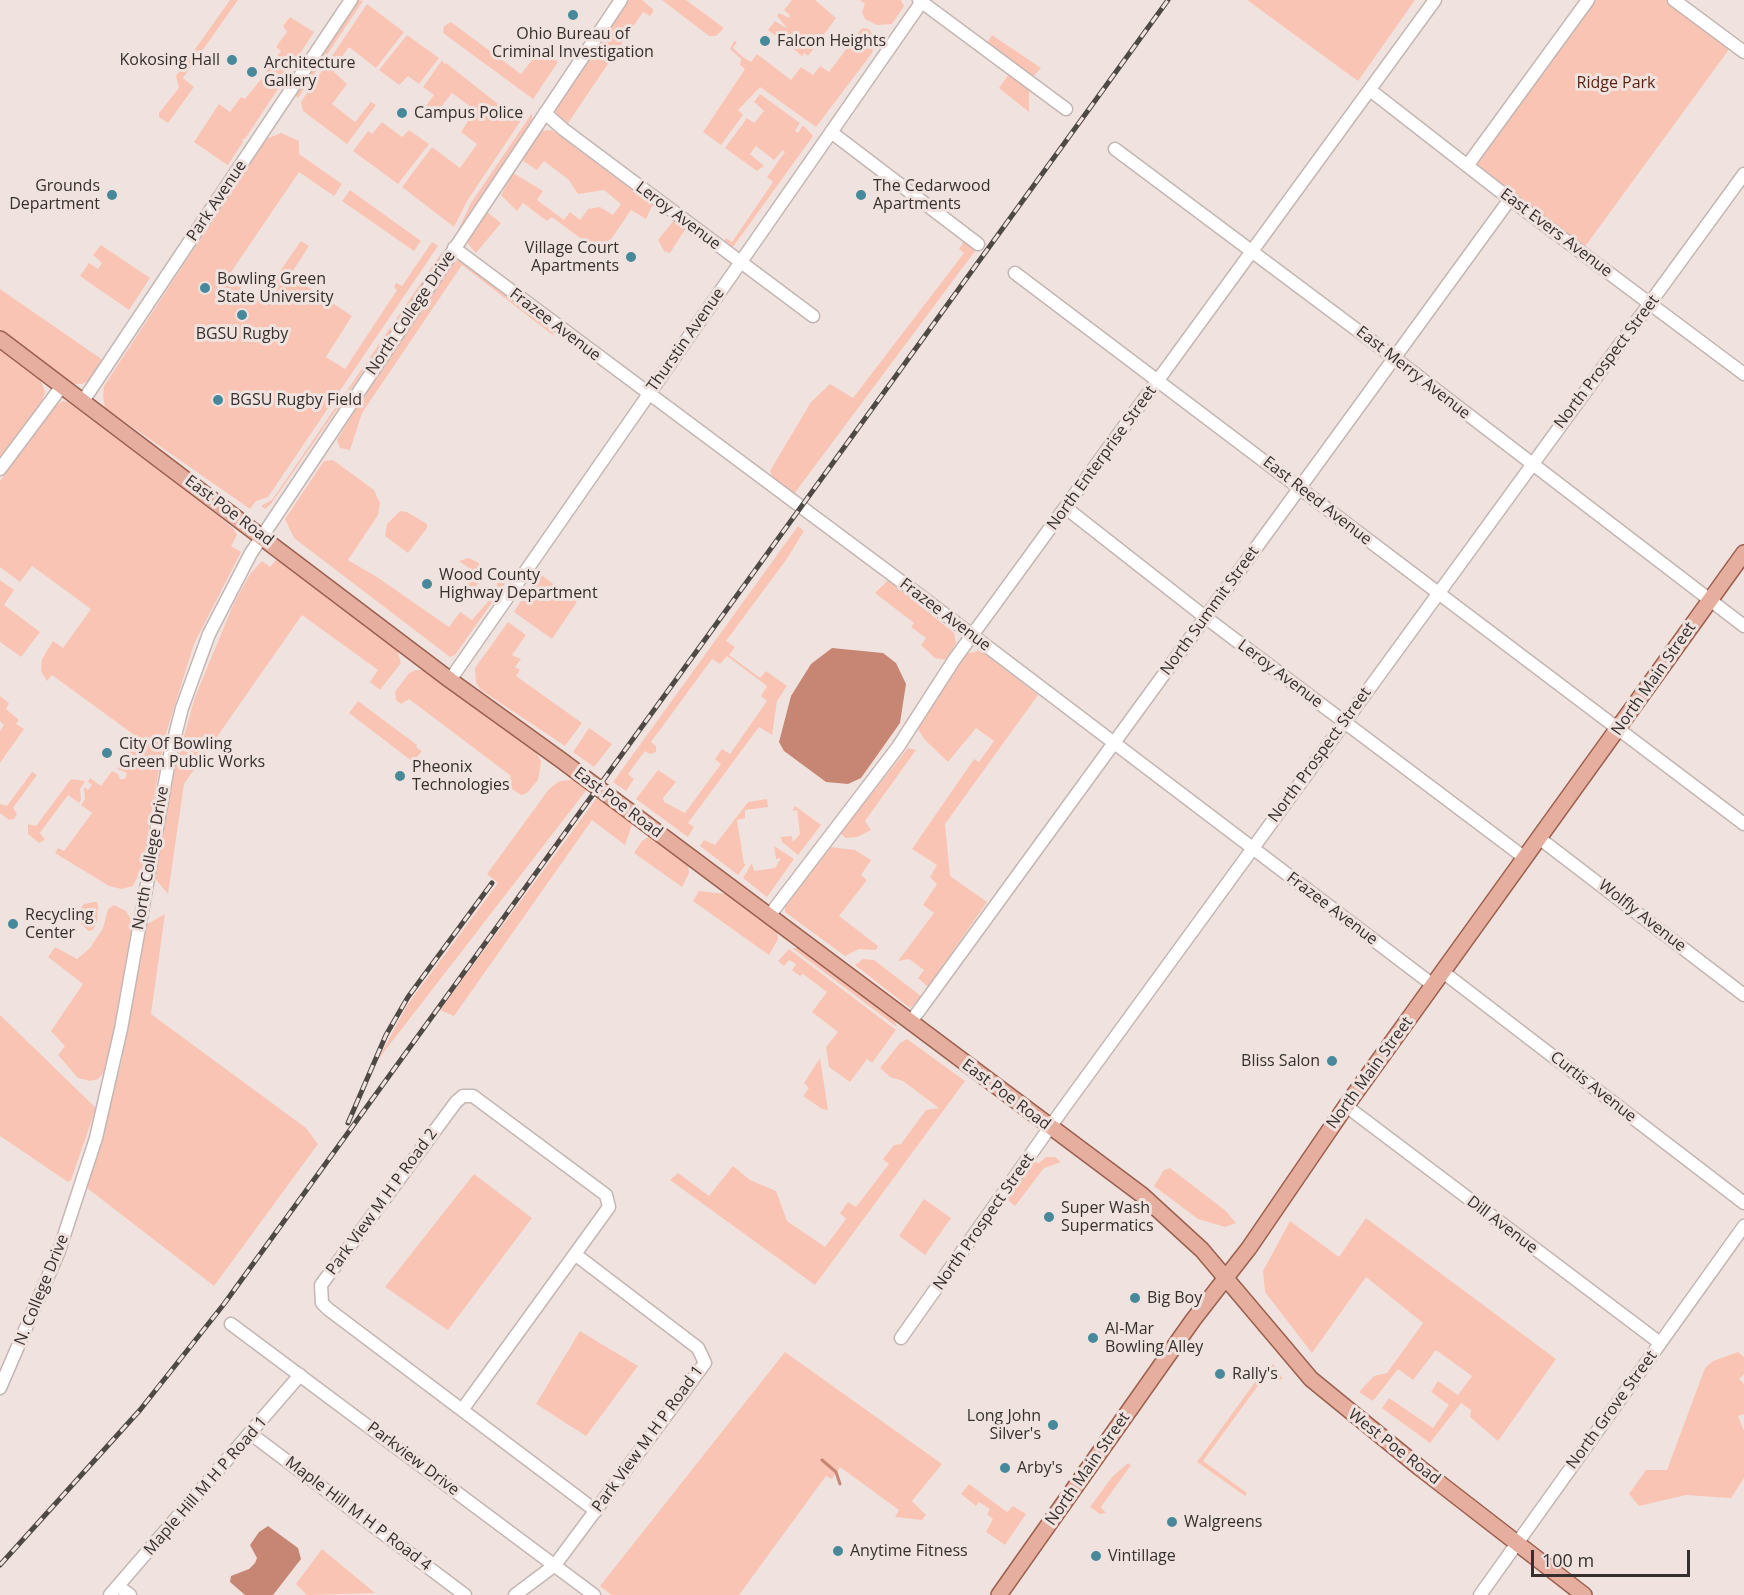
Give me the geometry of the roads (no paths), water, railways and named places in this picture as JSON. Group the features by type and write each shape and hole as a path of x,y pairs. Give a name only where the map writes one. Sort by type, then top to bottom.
{"main road":[{"name":"East Poe Road","path":"0,339 450,680 1142,1195 1202,1250 1225,1278"},
{"name":"North Main Street","path":"999,1595 1225,1278 1249,1248 1346,1106 1744,553"},
{"name":"West Poe Road","path":"1225,1278 1311,1379 1325,1392 1516,1544 1584,1595"}],"street":[{"name":"Park Avenue","path":"83,401 351,0"},
{"name":"North College Drive","path":"80,1191 110,1084 158,817 182,708 209,634 230,591 262,537 621,0"},
{"name":"North Enterprise Street","path":"769,916 898,747 973,635 1436,0"},
{"path":"1467,165 1588,0"},
{"path":"1674,0 1744,52"},
{"path":"921,1 1066,110"},
{"name":"Thurstin Avenue","path":"450,680 921,1"},
{"name":"East Evers Avenue","path":"1370,90 1510,199 1744,374"},
{"name":"Leroy Avenue","path":"545,113 562,129 813,316"},
{"path":"831,132 978,244"},
{"name":"East Merry Avenue","path":"1115,149 1393,357 1744,626"},
{"name":"North Prospect Street","path":"901,1338 1252,848 1744,174"},
{"name":"North Summit Street","path":"910,1023 1510,199"},
{"name":"Frazee Avenue","path":"454,248 648,395 973,635 1433,985"},
{"name":"East Reed Avenue","path":"1015,273 1744,824"},
{"path":"0,469 62,386"},
{"name":"Leroy Avenue","path":"1066,508 1205,617 1525,858"},
{"name":"Wolfly Avenue","path":"1539,838 1744,995"},
{"name":"Curtis Avenue","path":"1443,972 1744,1203"},
{"name":"Park View M H P Road 2","path":"576,1255 609,1207 606,1195 481,1100 472,1096 463,1096 456,1102 321,1286 322,1303 596,1511"},
{"name":"Dill Avenue","path":"1346,1106 1660,1343"},
{"name":"N. College Drive","path":"0,1388 36,1310 80,1191"},
{"name":"North Grove Street","path":"1480,1595 1744,1226"},
{"path":"462,1410 576,1255"},
{"name":"Park View M H P Road 1","path":"515,1595 555,1565 705,1363 698,1348 576,1255"},
{"name":"Parkview Drive","path":"231,1324 594,1595"},
{"name":"Maple Hill M H P Road 1","path":"114,1590 300,1375"},
{"name":"Maple Hill M H P Road 4","path":"251,1434 465,1595"},
{"path":"114,1590 130,1595"}],"waterway":[{"path":"822,1460 836,1472 840,1484"}],"railway":[{"path":"0,1565 140,1410 224,1304 1168,0"},
{"path":"348,1123 386,1035 408,997 492,883"}],"place":[{"name":"Ohio Bureau of Criminal Investigation","path":"573,15"},
{"name":"Falcon Heights","path":"765,41"},
{"name":"Kokosing Hall","path":"232,60"},
{"name":"Architecture Gallery","path":"252,72"},
{"name":"Campus Police","path":"402,113"},
{"name":"Grounds Department","path":"112,195"},
{"name":"The Cedarwood Apartments","path":"861,195"},
{"name":"Village Court Apartments","path":"631,257"},
{"name":"Bowling Green State University","path":"205,288"},
{"name":"BGSU Rugby","path":"242,315"},
{"name":"BGSU Rugby Field","path":"218,400"},
{"name":"Wood County Highway Department","path":"427,584"},
{"name":"City Of Bowling Green Public Works","path":"107,753"},
{"name":"Pheonix Technologies","path":"400,776"},
{"name":"Recycling Center","path":"13,924"},
{"name":"Bliss Salon","path":"1332,1061"},
{"name":"Super Wash Supermatics","path":"1049,1217"},
{"name":"Big Boy","path":"1135,1298"},
{"name":"Al-Mar Bowling Alley","path":"1093,1338"},
{"name":"Rally's","path":"1220,1374"},
{"name":"Long John Silver's","path":"1053,1425"},
{"name":"Arby's","path":"1005,1468"},
{"name":"Walgreens","path":"1172,1522"},
{"name":"Anytime Fitness","path":"838,1551"},
{"name":"Vintillage","path":"1096,1556"}],"park label":[{"name":"Ridge Park","path":"1616,83"}]}
